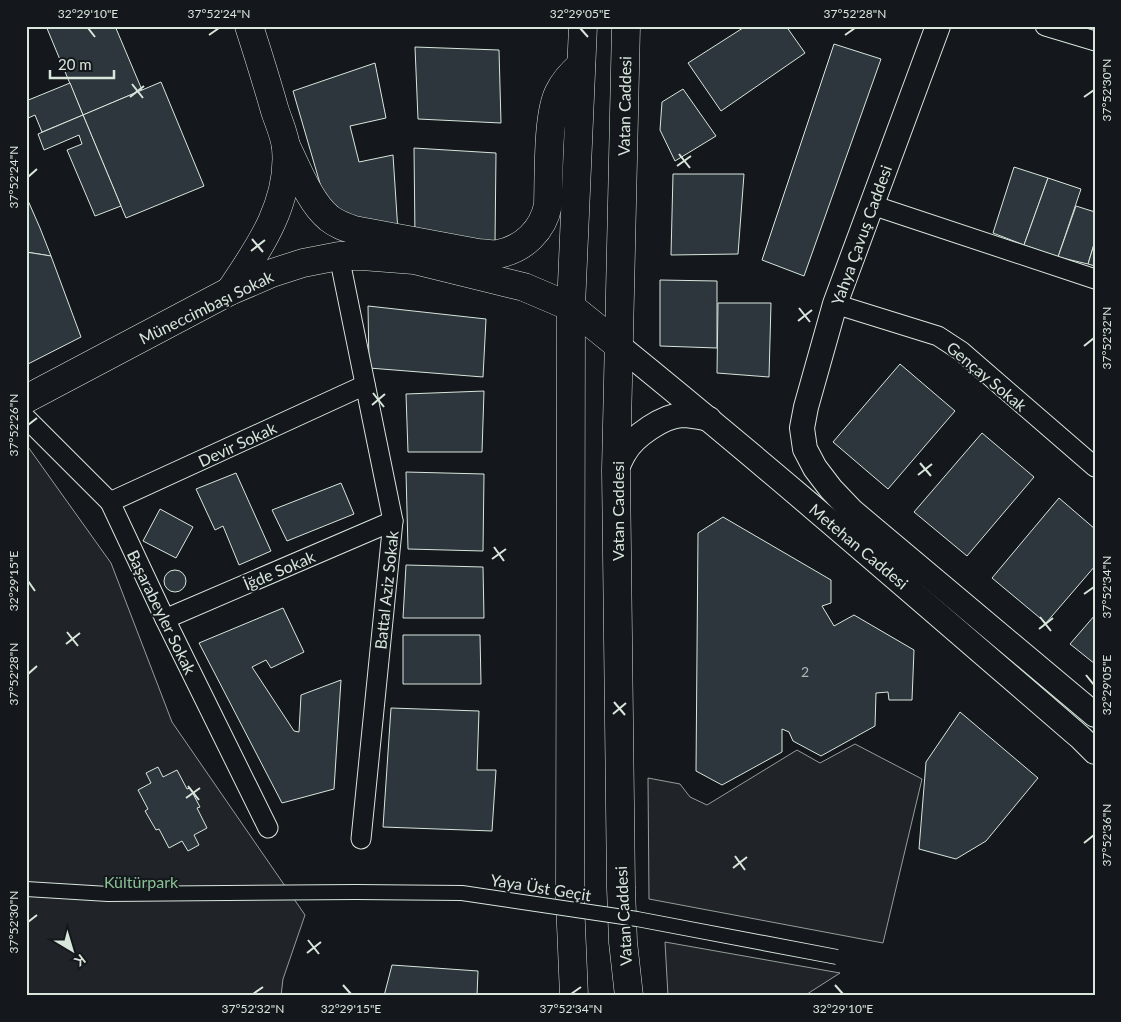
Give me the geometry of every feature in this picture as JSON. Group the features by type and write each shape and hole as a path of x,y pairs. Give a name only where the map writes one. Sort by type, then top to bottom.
{"main road":[{"path":"250,26 286,146 314,201 329,219 354,230 459,250 496,254 522,244 540,227 546,216 548,205 554,108 558,93 567,78 581,64"},
{"path":"574,996 570,901 571,307 582,26"},
{"name":"Vatan Caddesi","path":"626,26 616,470 621,888 623,942 629,996"},
{"path":"230,291 263,242 271,226 283,189 286,170 286,146"},
{"name":"Müneccimbaşı Sokak","path":"26,399 230,291 303,262 339,256 414,260 524,287 571,307 618,345"}],"street":[{"name":"Yahya Çavuş Caddesi","path":"805,449 802,428 806,407 835,304 938,26"},
{"path":"1045,26 1095,42"},
{"path":"872,205 1095,278"},
{"name":"Battal Aziz Sokak","path":"339,256 393,521 361,839"},
{"name":"Gençay Sokak","path":"835,304 938,336 961,351 1095,467"},
{"name":"Metehan Caddesi","path":"618,345 709,419 1095,752"},
{"name":"Devir Sokak","path":"110,502 365,385"},
{"path":"616,470 624,453 633,441 664,420 680,415 709,419"},
{"name":"Başarabeyler Sokak","path":"26,418 110,502 165,619 268,828"},
{"name":"Metehan Caddesi","path":"805,449 815,468 830,489 852,510 1095,715"},
{"name":"İğde Sokak","path":"165,619 393,521"},
{"name":"Yaya Üst Geçit","path":"26,889 108,894 462,893 637,919 837,957"}],"green space":[{"name":"Kültürpark","path":"26,444 111,563 172,722 305,915 283,979 281,996 26,996"},
{"path":"855,744 922,779 883,943 649,899 648,778 680,784 690,797 707,805 797,750 820,763"},
{"path":"665,942 840,973 804,996 668,996"}],"building":[{"path":"46,26 115,26 142,90 83,115"},
{"path":"746,26 786,26 805,53 721,111 688,63"},
{"path":"1074,26 1095,26 1095,33"},
{"path":"834,44 881,59 804,276 762,260"},
{"path":"415,47 499,50 501,123 418,119"},
{"path":"375,63 386,118 350,126 359,162 393,155 398,232 338,219 326,204 293,91"},
{"path":"161,82 204,186 126,218 83,115"},
{"path":"70,83 83,115 42,132 35,115 26,119 26,101"},
{"path":"683,89 716,136 675,161 660,130 662,102"},
{"path":"83,115 121,206 95,216 67,150 82,144 79,135 44,150 38,134"},
{"path":"414,148 496,153 495,243 415,237"},
{"path":"1014,167 1048,178 1024,245 993,233"},
{"path":"673,174 744,174 738,254 671,255"},
{"path":"1048,178 1081,189 1058,257 1024,245"},
{"path":"26,196 40,228 51,256 26,252"},
{"path":"1076,206 1095,212 1095,241 1088,264 1058,257"},
{"path":"1095,241 1095,266 1088,264"},
{"path":"26,252 51,256 81,337 26,365"},
{"path":"660,280 717,281 717,348 660,346"},
{"path":"718,303 771,303 769,377 717,373"},
{"path":"368,306 486,319 483,377 369,368"},
{"path":"900,364 955,411 888,489 833,442"},
{"path":"484,391 482,452 408,452 406,394"},
{"path":"982,433 1034,477 967,556 914,512"},
{"path":"406,472 484,474 483,551 408,549"},
{"path":"236,473 271,551 239,565 223,526 215,530 196,489"},
{"path":"341,483 354,514 287,541 272,510"},
{"path":"1059,498 1095,529 1095,566 1046,623 992,578"},
{"path":"160,509 193,527 176,558 143,541"},
{"path":"723,517 831,580 831,603 822,606 834,626 854,615 914,650 912,700 889,700 888,692 876,693 875,726 821,756 793,741 789,732 782,729 782,752 722,785 696,771 698,533"},
{"path":"406,565 483,567 484,618 403,618"},
{"path":"175,570 183,573 186,581 183,589 175,592 167,589 164,581 167,573"},
{"path":"283,608 304,652 271,668 266,660 252,667 294,731 299,732 301,695 341,680 334,789 282,803 199,643"},
{"path":"1095,615 1095,664 1070,644"},
{"path":"403,635 480,635 481,684 403,684"},
{"path":"391,708 479,711 477,770 496,770 492,831 383,827"},
{"path":"960,712 1038,778 986,841 956,859 919,849 926,762"},
{"path":"158,767 163,777 177,770 187,789 190,788 200,807 197,808 207,828 194,835 199,845 188,851 182,841 169,848 159,829 156,830 145,811 148,809 138,790 151,783 146,773"},
{"path":"392,965 478,971 477,996 384,996"}]}
